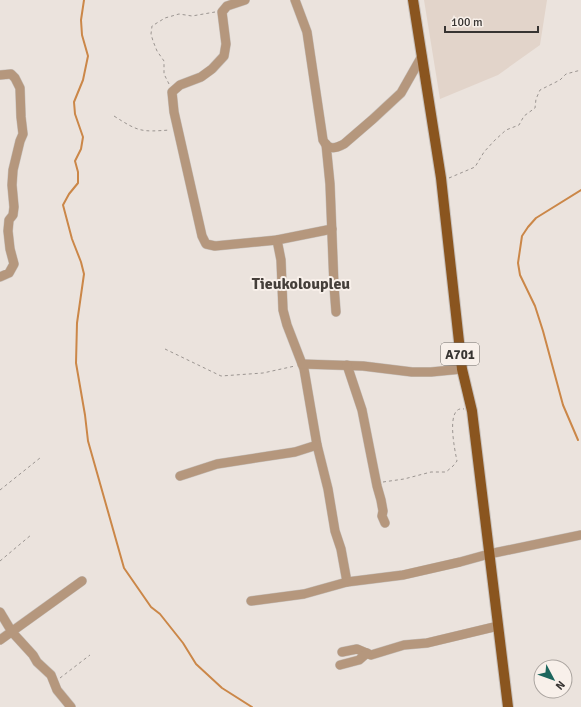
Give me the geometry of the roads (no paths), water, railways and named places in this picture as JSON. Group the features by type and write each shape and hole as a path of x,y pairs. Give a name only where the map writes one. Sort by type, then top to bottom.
{"main road":[{"name":"A701","path":"413,0 441,178 462,369 472,411 508,707"}],"street":[{"path":"245,0 228,6 222,12 226,44 224,56 212,69 201,77 180,85 172,92 178,133 191,195 202,236 206,244 215,246 277,240 332,230"},
{"path":"295,0 307,32 323,140 326,144 330,184 336,312"},
{"path":"326,144 334,148 344,144 395,100 406,87 422,56"},
{"path":"0,75 11,74 15,78 20,88 23,134 13,170 12,185 14,207 13,215 9,220 8,231 10,249 14,264 9,273 0,277"},
{"path":"277,240 282,260 283,310 287,326 302,364 317,444 347,582"},
{"path":"302,364 347,365 412,372 462,369"},
{"path":"347,365 362,410 376,486 382,500 382,516 384,523"},
{"path":"180,476 218,464 295,452 317,444"},
{"path":"251,601 304,594 347,582 403,575 489,554 581,535"},
{"path":"0,640 82,581"},
{"path":"0,612 12,632 33,655 37,662 52,675 57,690 70,707"},
{"path":"342,652 357,649 371,655 404,645 427,643 498,626"},
{"path":"340,665 359,660 367,654"}],"waterway":[{"path":"84,0 81,20 82,35 88,56 83,80 74,102 75,114 83,137 81,149 75,161 78,172 78,183 69,194 63,205 72,239 84,274 77,323 76,363 88,441 124,568 151,607 160,614 183,643 196,664 222,688 252,707"},
{"path":"578,440 563,405 543,331 535,306 520,275 518,263 522,236 528,227 536,218 581,190"}],"district":[{"name":"Tieukoloupleu","path":"301,283"}]}
